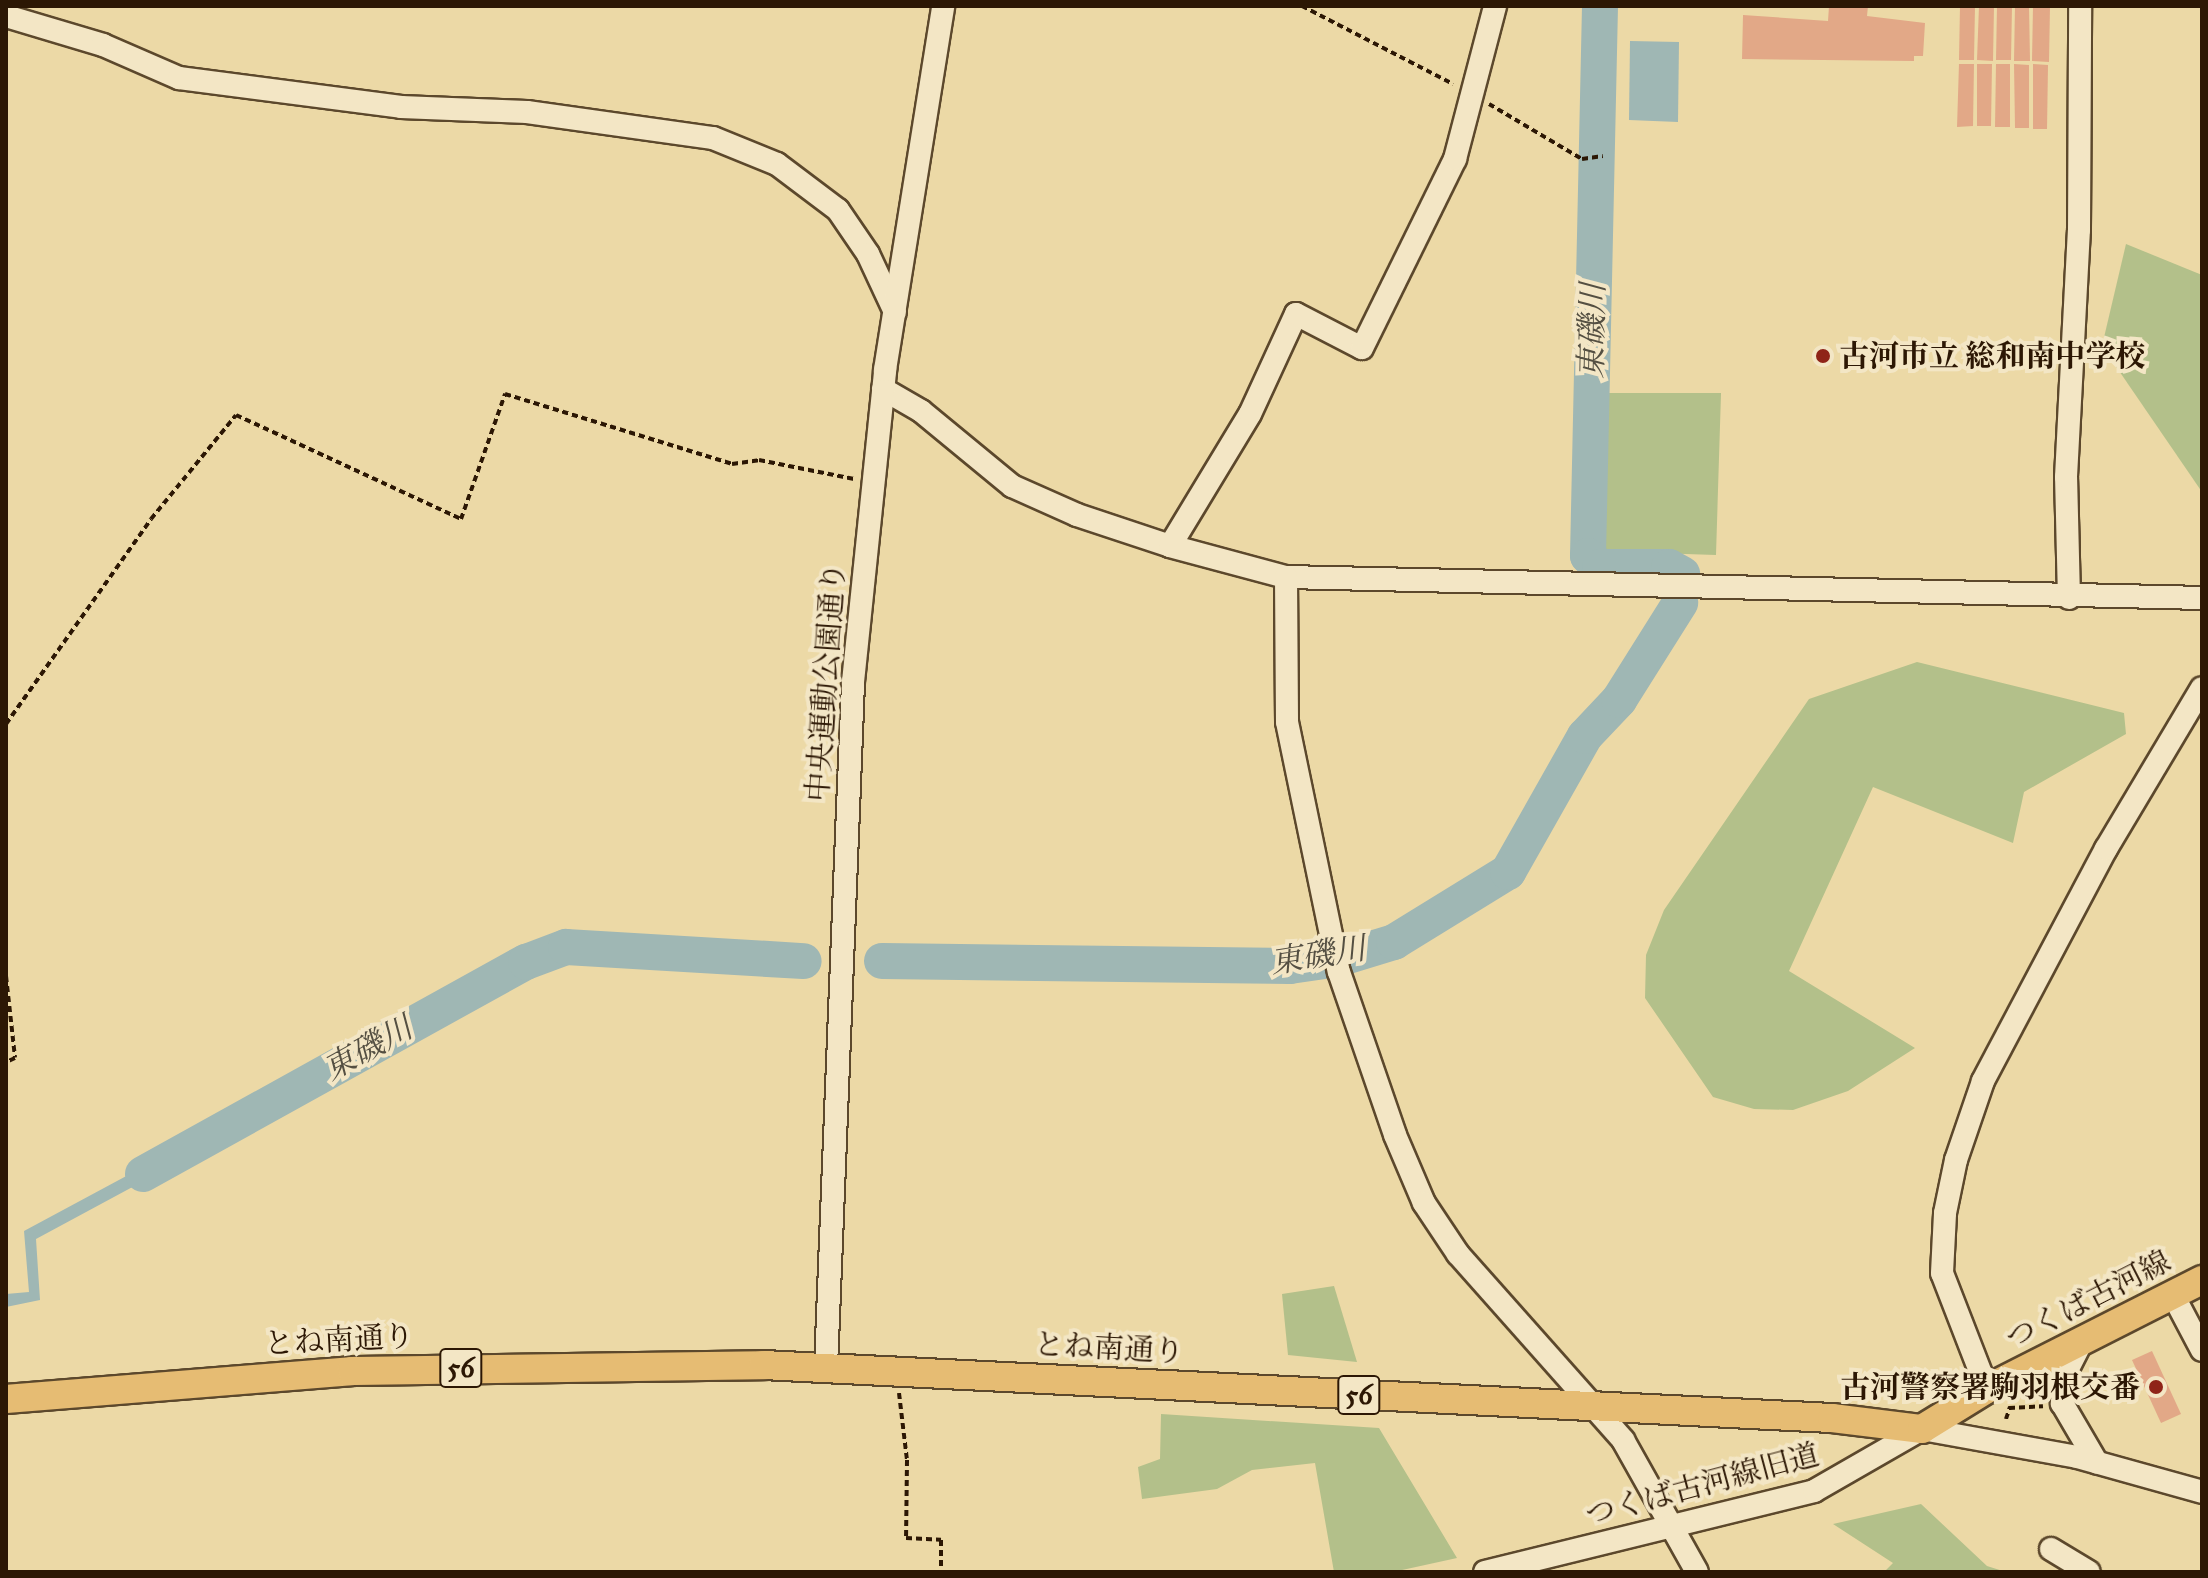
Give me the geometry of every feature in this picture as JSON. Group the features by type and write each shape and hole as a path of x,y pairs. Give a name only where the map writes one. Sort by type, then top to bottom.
{"main road":[{"name":"つくば古河線","path":"1922,1429 2000,1393 2082,1341 2202,1280"},
{"name":"とね南通り","path":"6,1399 352,1371 826,1367 1832,1418 1922,1429"}],"street":[{"name":"中央運動公園通り","path":"826,1367 847,794 871,483 943,6"},
{"path":"1170,546 1250,414 1296,314 1362,348 1441,194 1495,6"},
{"path":"2069,598 2066,477 2079,230 2080,6"},
{"path":"6,16 103,45 179,78 401,107 527,112 713,138 777,164 838,210 868,254 895,312"},
{"path":"883,389 921,411 1012,486 1077,515 1170,546 1286,577 2069,598 2202,598"},
{"path":"1286,577 1291,645 1287,722 1337,962 1424,1203 1500,1305 1623,1440 1697,1572"},
{"path":"2000,1393 1942,1273 1945,1213 1956,1160 1983,1081 2106,849 2202,688"},
{"path":"2173,1295 2202,1350"},
{"path":"2082,1341 2068,1368 2062,1403 2097,1463"},
{"name":"とね南通り","path":"1922,1429 2097,1463 2202,1492"},
{"name":"つくば古河線旧道","path":"1485,1572 1672,1523 1814,1491 1922,1429"},
{"path":"2051,1549 2089,1572"}],"path":[{"path":"1302,6 1472,94 1582,159 1603,156"},
{"path":"6,724 151,519 236,415 461,519 505,394 732,464 759,460 871,483"},
{"path":"6,976 15,1058 6,1062"},
{"path":"901,1370 899,1404 907,1460 906,1538 941,1540 941,1572"},
{"path":"2000,1393 2009,1408 2006,1419"},
{"path":"2009,1408 2049,1406"}],"green space":[{"path":"2126,244 2202,275 2202,492 2102,346"},
{"path":"1601,393 1721,393 1716,555 1593,551"},
{"path":"1917,662 2124,713 2126,734 2024,792 2013,843 1873,787 1789,971 1915,1048 1848,1091 1793,1110 1754,1109 1713,1097 1645,998 1646,955 1664,910 1809,699"},
{"path":"1334,1286 1357,1362 1288,1355 1282,1294"},
{"path":"1161,1414 1379,1428 1457,1558 1393,1572 1334,1572 1315,1463 1252,1470 1217,1489 1142,1499 1138,1467 1160,1459"},
{"path":"1921,1504 1987,1566 2006,1572 1884,1572 1893,1563 1833,1524"}],"water":[{"path":"1630,41 1679,42 1678,122 1629,120"},
{"path":"184,1145 190,1156 36,1239 40,1300 6,1307 6,1294 29,1292 24,1231"}],"building":[{"path":"1829,6 1868,6 1867,16 1925,23 1923,56 1914,56 1914,61 1742,59 1743,15 1828,21"},
{"path":"1960,6 1975,6 1974,60 1959,60"},
{"path":"1979,6 1994,6 1993,61 1977,60"},
{"path":"1997,6 2012,6 2011,60 1996,60"},
{"path":"2015,6 2029,6 2030,61 2014,61"},
{"path":"2033,6 2050,6 2049,62 2032,61"},
{"path":"1959,64 1974,64 1973,126 1957,127"},
{"path":"1977,64 1992,64 1991,126 1977,126"},
{"path":"1996,64 2010,64 2010,127 1995,127"},
{"path":"2014,64 2029,65 2029,128 2015,128"},
{"path":"2033,64 2048,65 2047,129 2033,129"},
{"name":"古河警察署駒羽根交番","path":"2152,1351 2181,1414 2161,1423 2132,1360"}],"waterway":[{"name":"東磯川","path":"1600,6 1588,556 1600,567 1669,567 1682,574"},
{"name":"東磯川","path":"882,961 1290,966 1338,959 1394,942 1508,872 1585,736 1619,700 1680,603"},
{"name":"東磯川","path":"143,1174 526,962 566,947 804,961"}],"place":[{"name":"古河市立 総和南中学校","path":"1823,356"},
{"name":"古河警察署駒羽根交番","path":"2156,1387"}]}
